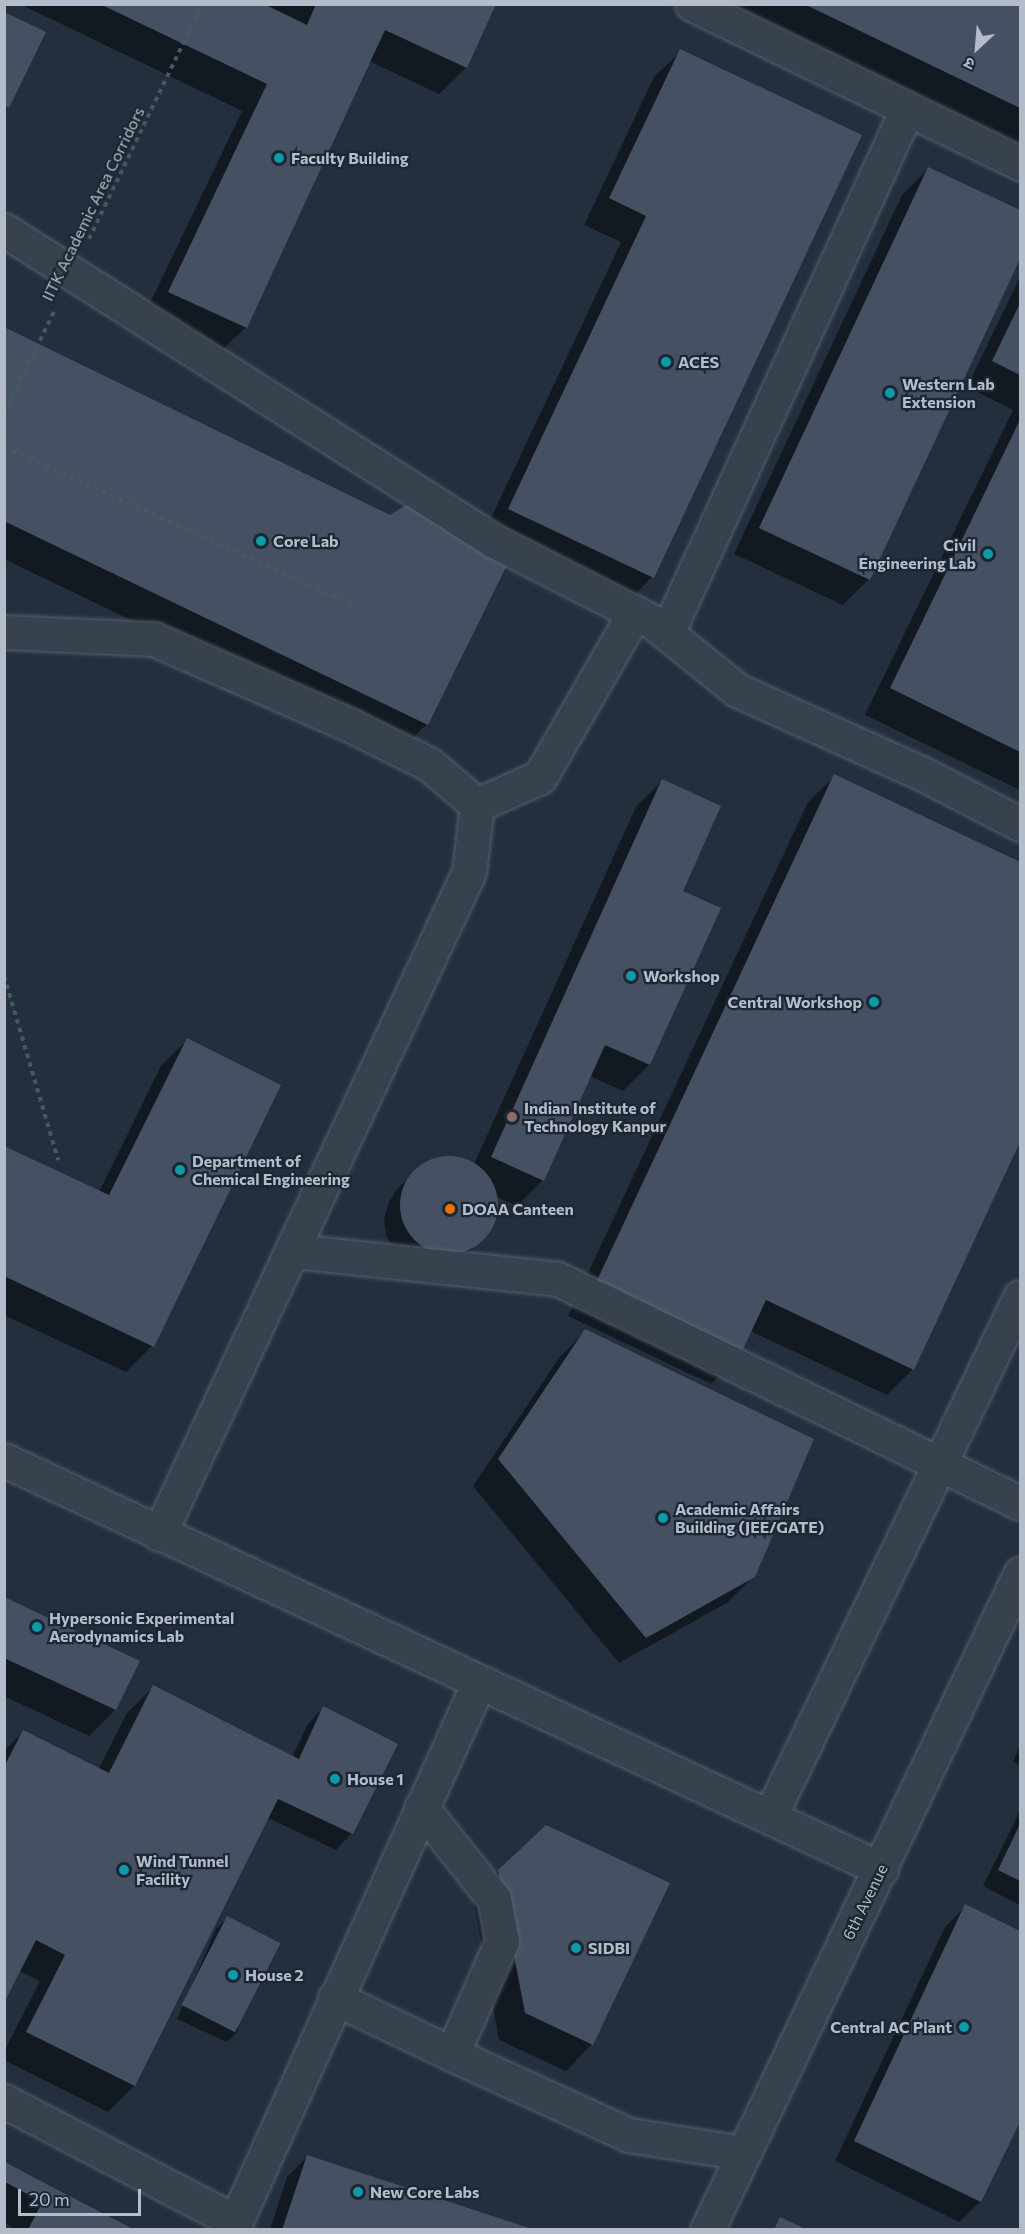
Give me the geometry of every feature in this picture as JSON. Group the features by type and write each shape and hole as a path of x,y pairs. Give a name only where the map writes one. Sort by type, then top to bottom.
{"street":[{"path":"693,4 1020,163"},
{"path":"667,633 908,109"},
{"path":"4,230 494,541 635,612 667,633 737,690 923,774 1020,824"},
{"path":"477,805 540,777 635,612"},
{"path":"4,632 154,639 429,764 477,805"},
{"path":"159,1534 469,872 477,805"},
{"path":"293,1251 558,1279 1020,1503"},
{"path":"770,1816 1020,1297"},
{"path":"4,1460 881,1869"},
{"name":"6th Avenue","path":"707,2229 1020,1574"},
{"path":"4,2102 234,2226 478,1682"},
{"path":"420,1807 494,1899 502,1941 452,2054"},
{"path":"335,1998 629,2135 743,2153"}],"path":[{"name":"IITK Academic Area Corridors","path":"4,413 202,4"},
{"path":"4,447 352,604"},
{"path":"4,976 58,1160"}],"building":[{"name":"Faculty Building","path":"100,4 264,4 307,25 316,4 496,4 467,68 385,30 247,328 168,292 267,84"},
{"path":"804,4 1020,4 1020,108"},
{"path":"4,12 46,32 9,108 4,105"},
{"name":"ACES","path":"680,49 862,135 654,578 508,509 646,216 609,198"},
{"name":"Western Lab Extension","path":"928,167 1020,210 1020,259 870,580 759,528"},
{"path":"1020,303 1020,375 992,361"},
{"name":"Core Lab","path":"4,327 390,515 411,502 509,561 428,725 4,521"},
{"name":"Civil Engineering Lab","path":"1020,420 1020,752 890,688"},
{"name":"Central Workshop","path":"834,774 1020,862 1020,1142 914,1370 766,1300 739,1358 593,1289"},
{"name":"Workshop","path":"662,779 721,806 683,891 721,908 650,1065 605,1045 544,1181 491,1157"},
{"name":"Department of Chemical Engineering","path":"187,1038 281,1085 154,1347 4,1276 4,1146 109,1195"},
{"name":"DOAA Canteen","path":"449,1156 468,1160 484,1170 494,1186 498,1205 494,1224 484,1240 468,1250 449,1254 430,1250 414,1240 404,1224 400,1205 404,1186 414,1170 430,1160"},
{"name":"Academic Affairs Building (JEE/GATE)","path":"585,1329 814,1439 755,1577 646,1638 498,1459"},
{"name":"Hypersonic Experimental Aerodynamics Lab","path":"4,1597 140,1661 116,1710 4,1658"},
{"name":"Wind Tunnel Facility","path":"153,1685 299,1759 323,1706 398,1744 353,1834 278,1799 135,2086 26,2032 65,1955 36,1940 4,2003 4,1767 23,1730 109,1773"},
{"path":"1020,1824 1020,1881 998,1870"},
{"name":"SIDBI","path":"546,1825 670,1883 593,2045 525,2013 498,1870"},
{"name":"Central AC Plant","path":"965,1904 1020,1931 1020,2122 981,2202 854,2141"},
{"name":"House 2","path":"227,1916 280,1943 235,2032 182,2005"},
{"name":"New Core Labs","path":"307,2155 532,2229 532,2230 282,2230"},
{"path":"5,2162 135,2230 28,2230 42,2202 5,2182"},
{"path":"780,2217 808,2230 774,2230"}],"place":[{"name":"Faculty Building","path":"279,158"},
{"name":"ACES","path":"666,362"},
{"name":"Western Lab Extension","path":"890,393"},
{"name":"Core Lab","path":"261,541"},
{"name":"Civil Engineering Lab","path":"988,554"},
{"name":"Workshop","path":"631,976"},
{"name":"Central Workshop","path":"874,1002"},
{"name":"Indian Institute of Technology Kanpur","path":"512,1117"},
{"name":"Department of Chemical Engineering","path":"180,1170"},
{"name":"DOAA Canteen","path":"450,1209"},
{"name":"Academic Affairs Building (JEE/GATE)","path":"663,1518"},
{"name":"Hypersonic Experimental Aerodynamics Lab","path":"37,1627"},
{"name":"House 1","path":"335,1779"},
{"name":"Wind Tunnel Facility","path":"124,1870"},
{"name":"SIDBI","path":"576,1948"},
{"name":"House 2","path":"233,1975"},
{"name":"Central AC Plant","path":"964,2027"},
{"name":"New Core Labs","path":"358,2192"}]}
